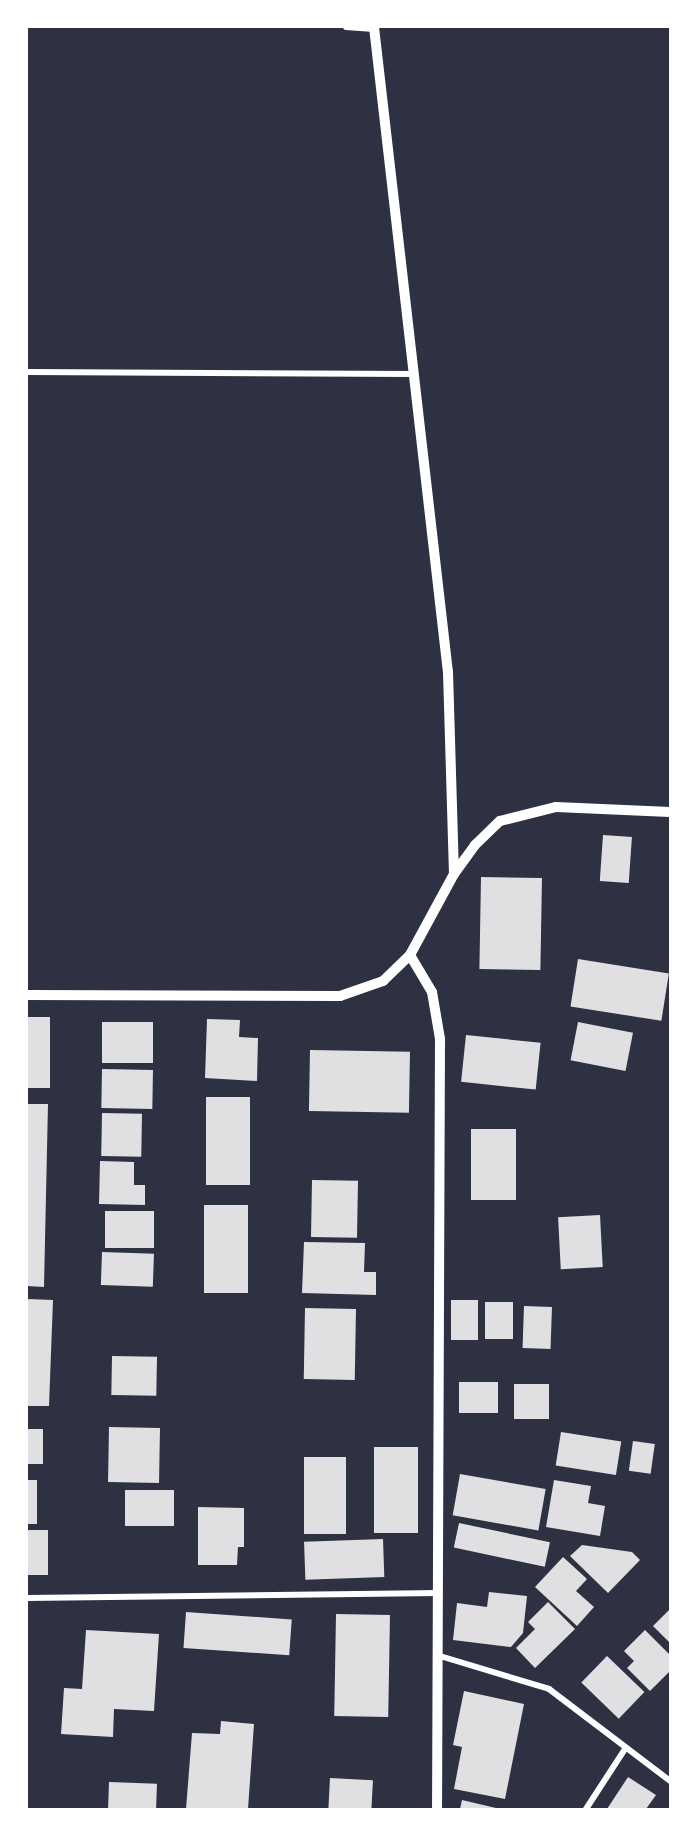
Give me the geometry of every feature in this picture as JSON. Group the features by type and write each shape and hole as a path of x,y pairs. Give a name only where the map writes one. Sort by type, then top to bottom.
{"street":[{"path":"346,27 374,28 448,672 454,874"},
{"path":"27,372 415,374"},
{"path":"27,995 340,996 383,981 410,955 454,874 475,845 500,821 556,807 670,812"},
{"path":"410,955 432,992 440,1039 440,1656 437,1809"},
{"path":"27,1598 439,1593"},
{"path":"440,1656 549,1689 670,1781"},
{"path":"586,1809 625,1749"}],"building":[{"path":"603,835 632,837 629,883 600,881"},
{"path":"481,877 542,878 540,970 479,969"},
{"path":"578,959 669,973 661,1021 570,1006"},
{"path":"27,1017 50,1017 50,1088 27,1088"},
{"path":"207,1019 240,1020 239,1037 258,1038 257,1081 205,1078"},
{"path":"102,1022 153,1022 153,1063 102,1063"},
{"path":"578,1022 633,1033 626,1071 571,1060"},
{"path":"466,1035 541,1043 536,1090 461,1082"},
{"path":"310,1050 410,1052 409,1113 309,1111"},
{"path":"102,1069 153,1070 152,1109 101,1108"},
{"path":"206,1097 250,1097 250,1185 206,1185"},
{"path":"27,1104 48,1104 44,1287 27,1286"},
{"path":"102,1113 142,1114 141,1157 101,1156"},
{"path":"471,1129 516,1129 516,1200 471,1200"},
{"path":"100,1161 134,1162 134,1185 145,1185 145,1205 99,1204"},
{"path":"312,1180 358,1181 357,1238 311,1237"},
{"path":"204,1205 248,1205 248,1293 204,1293"},
{"path":"105,1211 154,1211 154,1248 105,1248"},
{"path":"600,1215 603,1267 561,1269 558,1217"},
{"path":"304,1242 365,1243 364,1272 376,1272 376,1295 302,1293"},
{"path":"102,1252 154,1254 153,1287 101,1285"},
{"path":"27,1299 53,1300 49,1406 27,1406"},
{"path":"451,1300 478,1300 478,1340 451,1340"},
{"path":"485,1302 513,1302 513,1339 485,1339"},
{"path":"524,1306 552,1307 551,1349 523,1348"},
{"path":"305,1308 356,1309 355,1380 304,1379"},
{"path":"112,1356 157,1357 156,1396 111,1395"},
{"path":"459,1382 498,1382 498,1413 459,1413"},
{"path":"514,1384 549,1384 549,1419 514,1419"},
{"path":"109,1427 160,1428 159,1483 108,1482"},
{"path":"27,1429 43,1429 43,1464 27,1464"},
{"path":"561,1432 621,1442 616,1475 556,1466"},
{"path":"633,1441 655,1444 651,1474 629,1471"},
{"path":"374,1447 418,1447 418,1533 374,1533"},
{"path":"304,1457 346,1457 346,1534 304,1534"},
{"path":"460,1474 546,1489 538,1530 453,1515"},
{"path":"27,1480 37,1480 37,1524 27,1524"},
{"path":"554,1480 591,1486 588,1503 605,1506 600,1536 546,1527"},
{"path":"125,1490 174,1490 174,1526 125,1526"},
{"path":"198,1507 244,1508 244,1547 238,1547 237,1565 198,1565"},
{"path":"459,1523 550,1542 545,1567 454,1547"},
{"path":"27,1530 48,1530 48,1575 27,1575"},
{"path":"383,1539 384,1577 305,1580 304,1542"},
{"path":"582,1545 632,1552 640,1560 608,1593 570,1556"},
{"path":"563,1557 587,1579 576,1591 594,1607 577,1626 535,1587"},
{"path":"489,1592 527,1596 523,1633 511,1647 453,1640 457,1603 487,1607"},
{"path":"548,1602 575,1629 535,1668 516,1648 535,1629 528,1622"},
{"path":"670,1609 670,1643 653,1626"},
{"path":"186,1612 292,1619 289,1655 183,1648"},
{"path":"336,1614 390,1615 388,1717 334,1716"},
{"path":"86,1630 159,1634 154,1711 114,1709 113,1737 61,1734 64,1688 82,1689"},
{"path":"645,1630 670,1655 670,1671 650,1691 627,1668 634,1661 624,1651"},
{"path":"607,1656 644,1692 619,1719 581,1683"},
{"path":"464,1691 524,1704 505,1799 454,1789 462,1747 453,1745"},
{"path":"221,1721 254,1724 248,1809 186,1809 192,1733 220,1734"},
{"path":"628,1777 656,1795 646,1809 607,1809"},
{"path":"330,1778 373,1780 371,1809 328,1809"},
{"path":"109,1782 157,1784 156,1809 108,1809"},
{"path":"462,1800 496,1808 496,1809 460,1809"}]}
